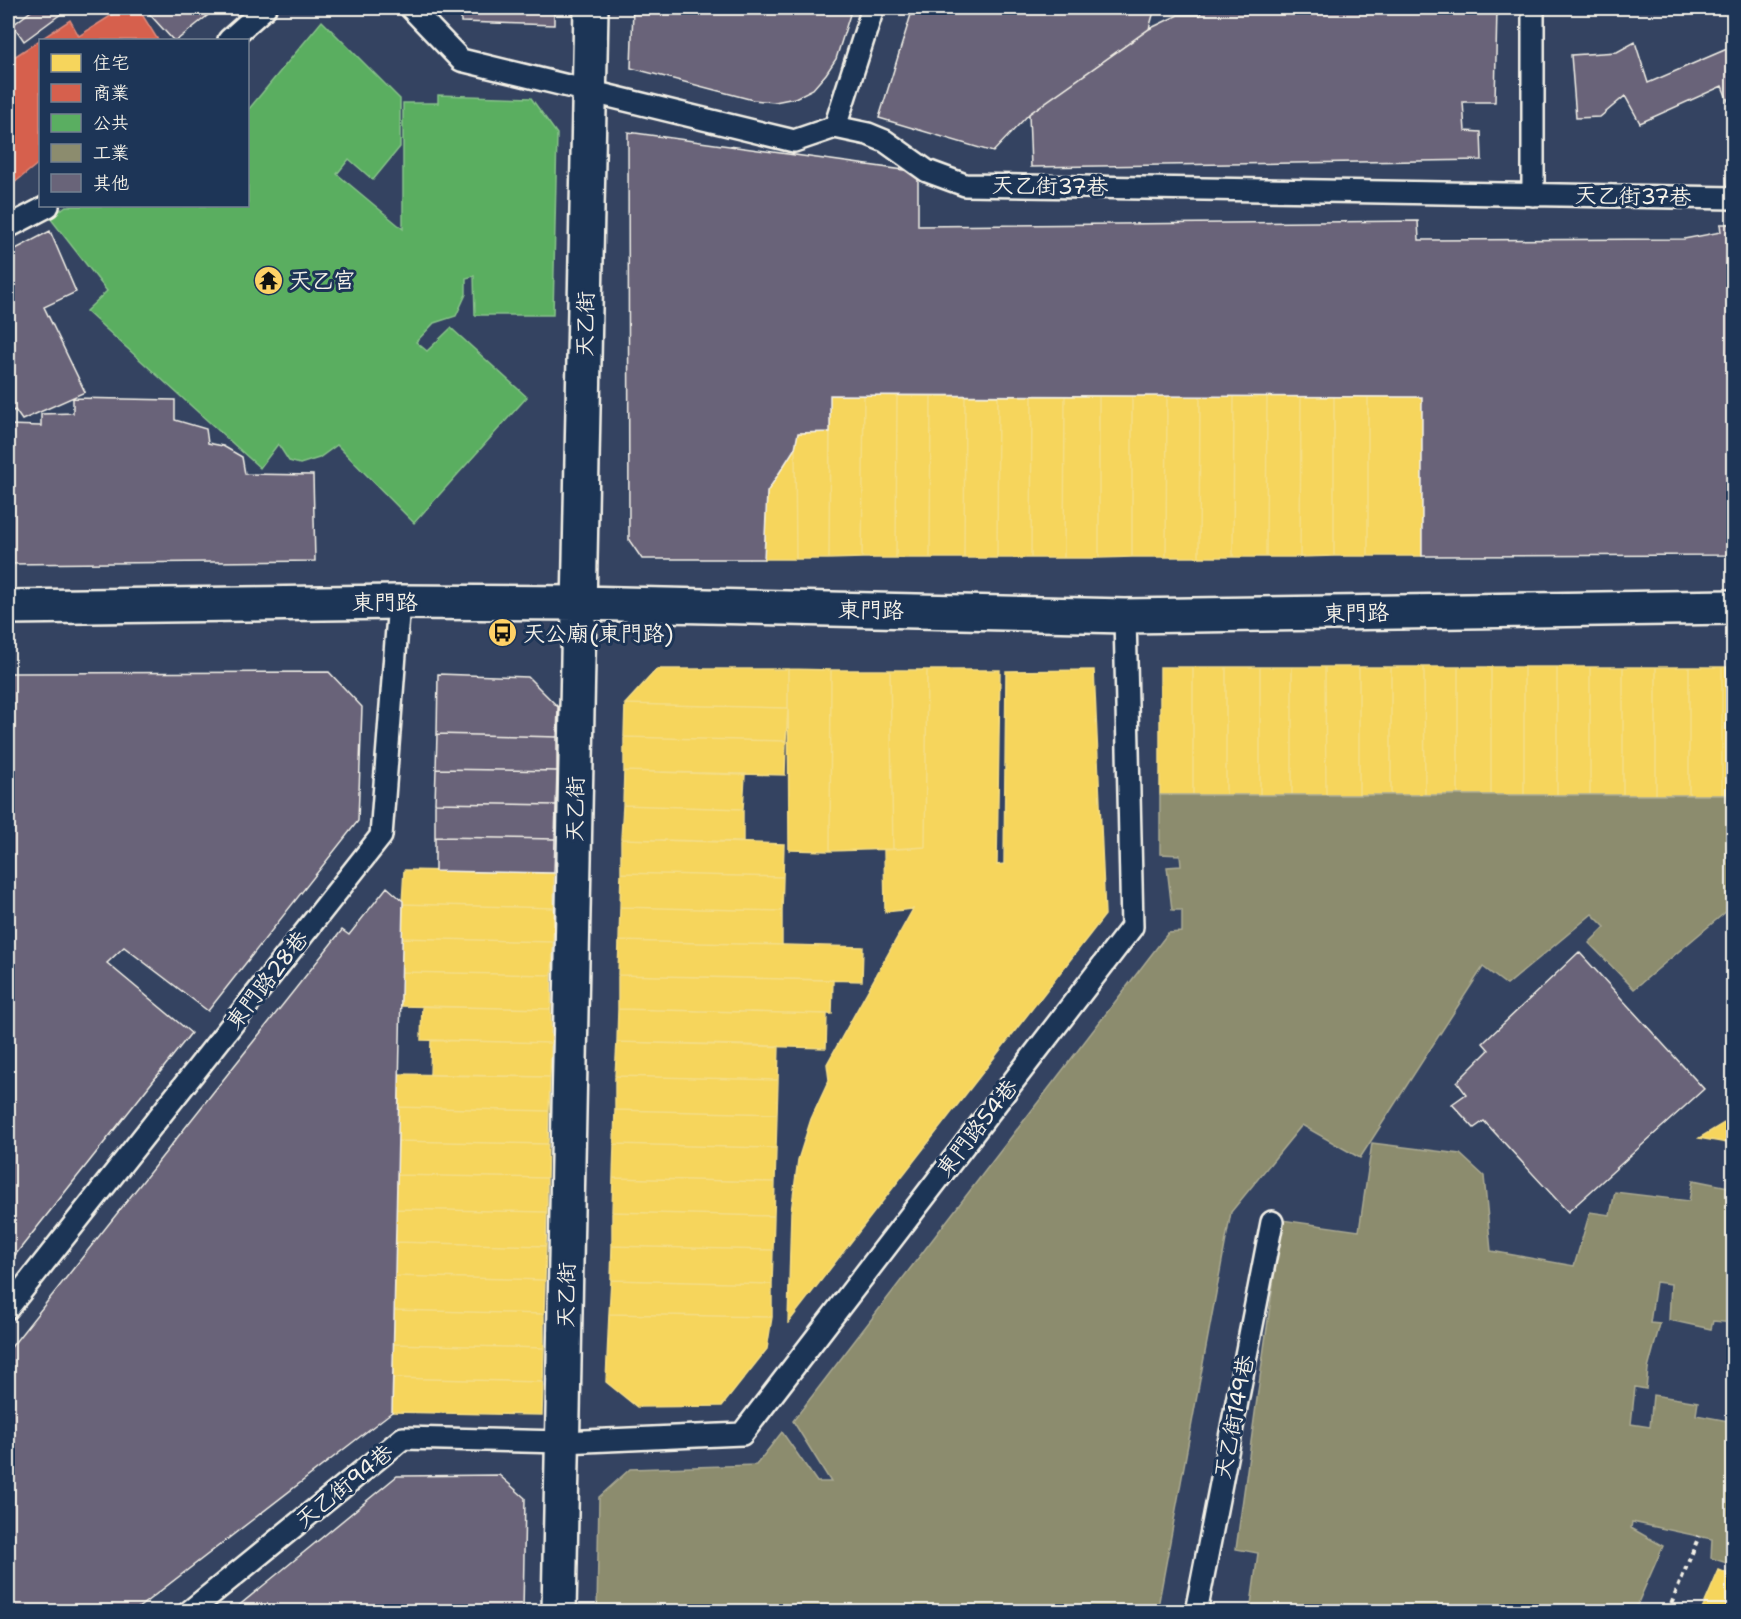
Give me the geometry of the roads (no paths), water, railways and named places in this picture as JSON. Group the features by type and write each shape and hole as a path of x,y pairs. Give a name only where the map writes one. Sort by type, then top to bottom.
{"street":[{"name":"天乙街","path":"559,1611 591,8"},
{"name":"東門路","path":"8,607 399,602 579,603 1125,616 1734,607"}],"lane":[{"path":"230,39 265,8"},
{"path":"411,8 461,60 794,141 835,127 873,8"},
{"path":"1533,8 1533,195"},
{"name":"天乙街37巷","path":"835,127 885,141 927,171 965,185 1734,198"},
{"path":"8,227 46,207"},
{"name":"東門路28巷","path":"8,1308 381,836 399,602"},
{"name":"東門路54巷","path":"563,1442 742,1434 1132,927 1125,616"},
{"name":"天乙街149巷","path":"1196,1611 1272,1222"},
{"name":"天乙街94巷","path":"189,1611 403,1438 563,1442"}],"place":[{"name":"天乙宮","path":"268,280"},
{"name":"天公廟(東門路)","path":"502,633"}]}
